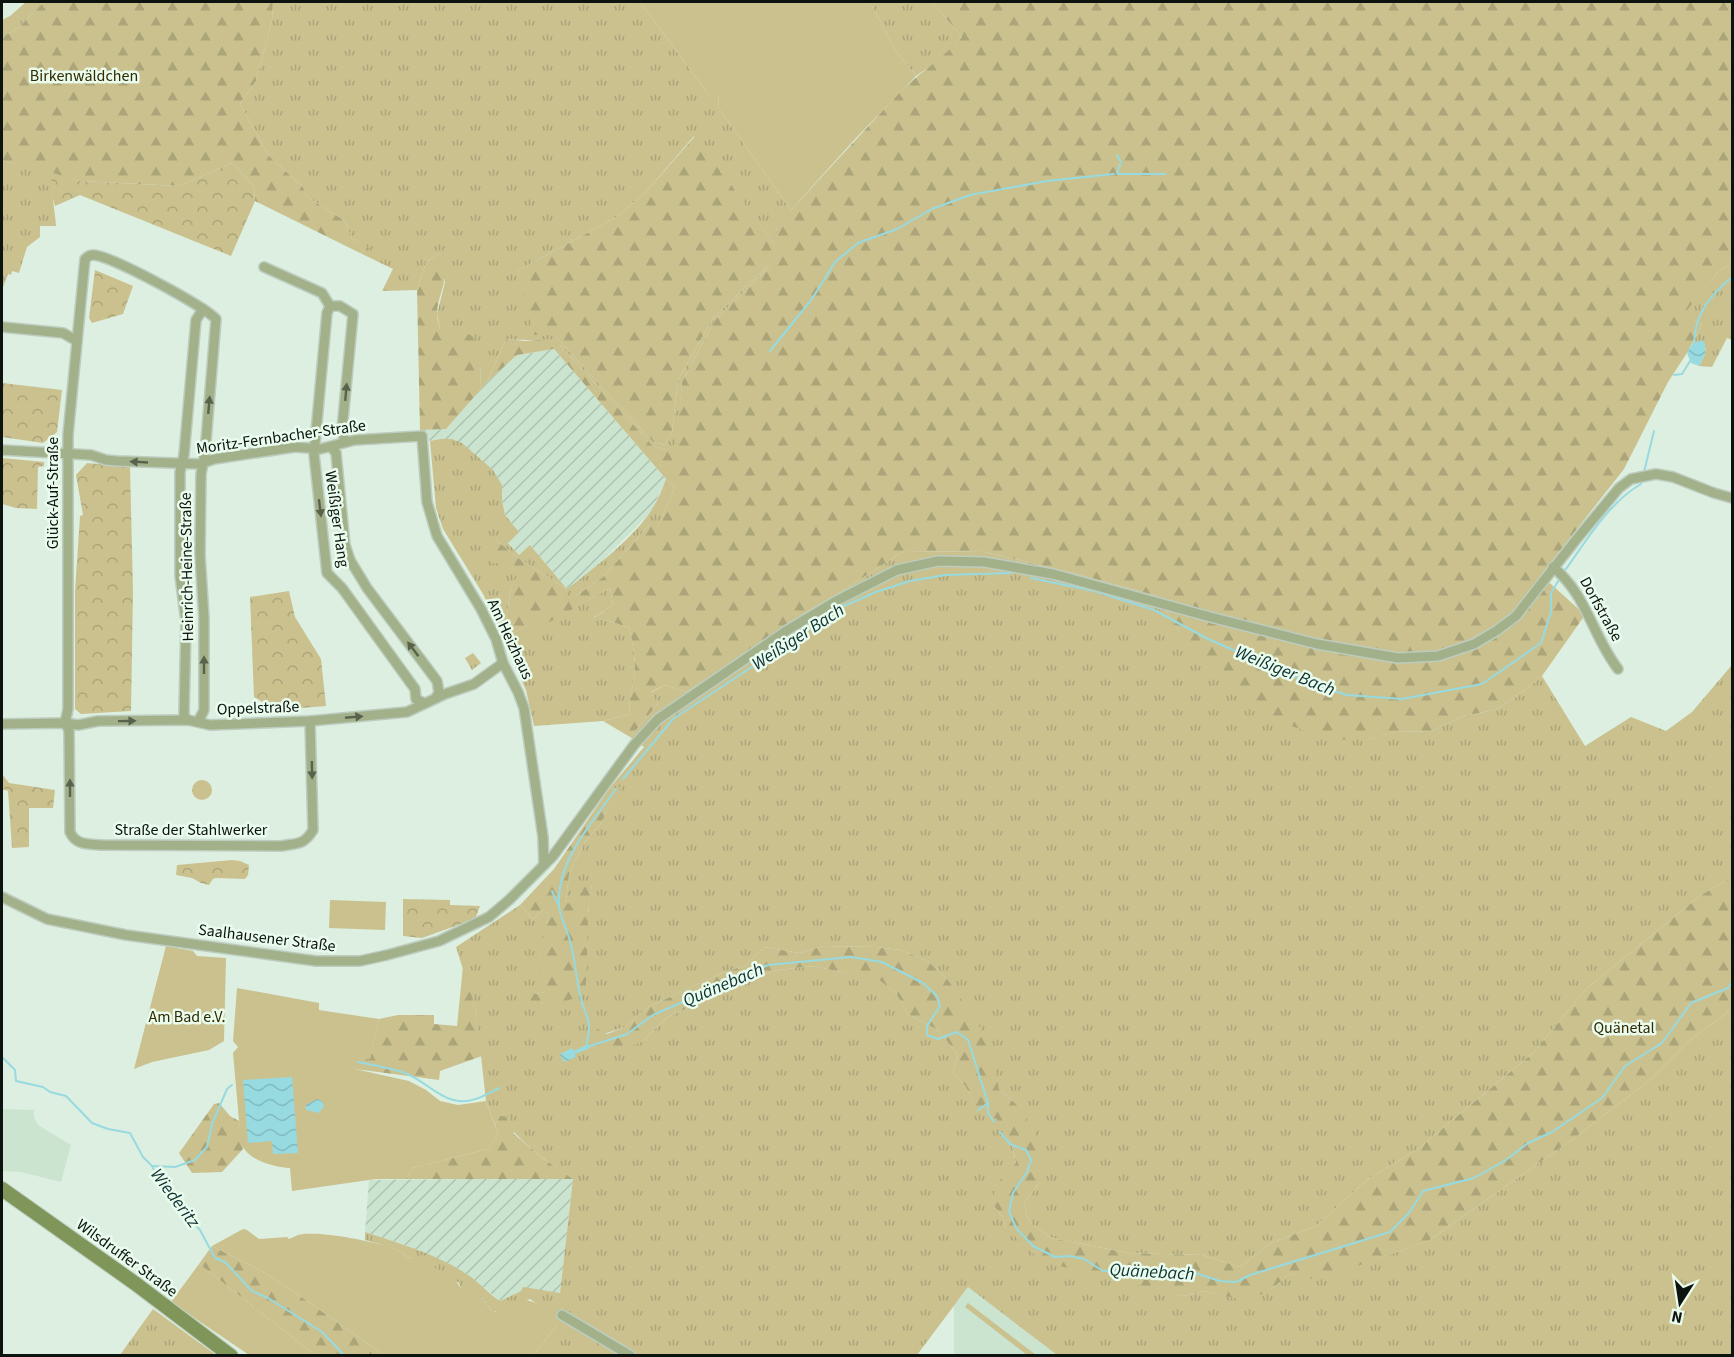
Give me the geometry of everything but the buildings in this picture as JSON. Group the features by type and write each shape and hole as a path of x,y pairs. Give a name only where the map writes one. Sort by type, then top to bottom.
{"main road":[{"name":"Wilsdruffer Straße","path":"2,1190 136,1284 231,1356"}],"street":[{"path":"2,327 63,333 77,341 85,259 89,255 112,261 174,291 203,309"},
{"path":"264,267 322,293 335,306 353,314 342,430 345,442"},
{"name":"Weißiger Hang","path":"335,306 327,314 314,449 327,573 342,588 415,688 416,699 424,703"},
{"name":"Heinrich-Heine-Straße","path":"203,309 216,319 203,463 200,555 204,618 204,710 193,721 184,717 186,621 180,576 180,472 196,320 203,309"},
{"name":"Glück-Auf-Straße","path":"64,723 68,709 67,454 77,341"},
{"name":"Moritz-Fernbacher-Straße","path":"2,450 91,455 106,460 182,464 203,463 214,459 296,447 314,449 332,447 345,442 422,436"},
{"name":"Am Heizhaus","path":"422,436 429,513 437,536 481,609 496,639 503,663 524,708 543,837 544,865"},
{"name":"Weißiger Hang","path":"332,447 336,453 345,545 350,560 367,588 437,681 439,692 436,698"},
{"name":"Saalhausener Straße","path":"2,897 47,919 88,928 294,958 352,962 413,949 465,930 489,917 509,900 544,865 585,814 634,745 658,719 786,631 836,601 897,570 938,561 994,563 1074,579 1270,633 1354,651 1398,658 1438,656 1474,644 1496,632 1516,616 1559,572 1575,541 1619,488 1631,479 1656,474 1672,477 1720,496 1732,498"},
{"name":"Dorfstraße","path":"1559,572 1575,590 1618,669"},
{"name":"Oppelstraße","path":"2,724 64,723 78,725 100,721 193,721 210,724 310,721 407,712 474,684 503,663"},
{"name":"Straße der Stahlwerker","path":"64,723 69,730 70,741 70,832 72,838 79,842 104,845 281,846 301,843 313,830 310,721"},
{"path":"562,1315 631,1356"}],"shaded area":[{"path":"554,349 666,479 653,508 646,517 598,565 567,589 531,546 519,555 508,542 519,532 505,515 502,485 440,439 430,441 420,430 446,429 487,382 517,355"},
{"path":"2,1109 34,1110 34,1117 38,1125 71,1145 61,1182 21,1172 2,1171"},
{"path":"573,1179 560,1293 521,1291 500,1301 471,1277 437,1259 408,1246 365,1232 369,1180"},
{"path":"968,1287 1057,1355 954,1356 954,1306"}],"green space":[{"path":"26,2 44,2 18,28 2,37 2,20"},
{"name":"Birkenwäldchen","path":"44,2 273,2 272,21 256,81 240,104 269,156 303,187 307,197 345,221 352,239 370,249 360,253 255,201 254,186 232,163 179,186 80,181 2,160 2,37 18,28"},
{"path":"273,2 640,2 709,95 719,95 718,107 791,210 776,227 780,249 768,268 715,320 682,382 677,444 666,450 652,445 560,345 553,343 506,339 487,382 481,389 480,363 459,329 440,329 437,314 445,282 440,253 426,262 417,290 382,291 393,269 360,253 369,249 352,239 345,221 307,197 303,187 269,156 240,104 256,81 272,21","holes":["694,136 775,245 766,267 713,318 678,380 672,432 665,445 653,442 554,335 517,271 615,218 645,193"]},
{"path":"640,2 870,2 895,50 916,76 791,210 718,107 719,95 709,95"},
{"path":"870,2 932,2 962,37 944,57 916,76 895,50"},
{"path":"932,2 1732,2 1732,262 1718,272 1683,315 1702,324 1668,382 1624,469 1541,575 1585,615 1542,676 1519,695 1495,710 1463,716 1430,732 1398,731 1371,739 1331,740 1283,723 1230,682 1180,633 1157,596 985,552 904,551 686,692 665,685 651,692 658,704 630,737 603,721 630,714 635,670 629,628 610,621 592,619 613,605 610,588 537,629 528,625 513,633 504,632 511,587 518,574 509,564 493,563 484,541 495,539 518,558 567,589 566,596 576,596 603,577 651,523 658,527 675,487 554,349 517,355 487,382 506,339 525,341 552,339 652,445 666,450 676,444 682,382 715,320 768,268 779,249 776,227 767,213 781,205 788,212 791,210 898,94 962,37"},
{"path":"695,136 776,249 766,267 713,318 678,380 672,432 665,445 653,442 554,335 534,335 517,271 615,218 645,193"},
{"path":"2,160 53,173 52,193 56,226 40,226 40,237 27,247 19,273 12,271 11,275 8,274 2,290"},
{"path":"232,163 254,186 255,201 231,256 80,195 55,206 50,189 53,173 80,181 179,186"},
{"path":"440,253 445,278 437,314 440,329 459,329 474,337 480,363 481,389 446,429 420,430 417,290 426,262"},
{"path":"1732,262 1732,340 1727,338 1712,367 1699,366 1705,347 1702,341 1692,344 1702,324 1682,315 1718,272"},
{"path":"95,270 133,286 123,314 92,323 89,318"},
{"path":"2,383 62,390 57,432 43,443 2,437"},
{"path":"452,439 462,443 493,470 502,485 505,515 519,532 508,543 519,555 530,545 567,589 518,558 495,539 509,564 519,574 511,587 504,632 513,633 528,625 537,628 610,588 613,605 593,618 629,628 635,664 630,714 603,721 534,726 526,690 505,638 483,594 443,529 436,508 430,441"},
{"path":"2,458 44,462 44,466 38,467 37,509 16,508 2,504"},
{"path":"87,463 130,467 133,591 131,711 81,714 75,709 75,591 80,516 83,515 76,475"},
{"path":"666,479 675,487 658,527 650,524 603,577 576,596 565,596 567,589 636,530 654,506"},
{"path":"904,551 985,552 1157,596 1180,633 1371,739 1397,731 1430,732 1463,716 1495,710 1519,695 1542,676 1585,746 1631,717 1666,731 1692,712 1732,665 1732,877 1701,895 1586,989 1534,1052 1418,1149 1368,1179 1316,1226 1271,1243 1240,1267 1202,1255 1128,1253 1052,1238 1032,1225 1024,1203 1040,1182 1015,1103 999,1089 967,1010 949,981 928,961 901,950 823,946 800,953 764,947 746,965 720,974 648,1007 625,1027 592,1038 642,1042 666,1018 753,978 778,970 814,966 845,973 870,972 895,992 909,1015 938,1030 958,1055 953,1072 966,1087 977,1111 997,1118 1012,1145 1016,1164 994,1186 994,1206 1002,1216 1006,1228 1147,1286 1183,1296 1204,1291 1246,1300 1272,1289 1289,1274 1319,1279 1428,1241 1573,1139 1650,1080 1689,1041 1732,1009 1732,1355 1057,1355 968,1287 917,1355 534,1355 556,1326 557,1319 530,1299 497,1312 490,1309 482,1298 464,1287 462,1292 459,1283 411,1257 406,1258 404,1254 392,1248 383,1248 383,1245 365,1240 365,1232 433,1256 471,1277 500,1301 521,1291 523,1287 560,1293 573,1179 534,1150 500,1116 495,1125 486,1101 476,1011 456,947 520,905 533,919 543,910 548,914 540,961 545,992 535,994 542,1004 589,910 592,884 578,893 578,901 572,907 566,901 569,875 585,842 601,823 620,788 609,789 644,747 630,737 658,704 650,693 665,685 686,692"},
{"path":"289,591 295,617 321,659 326,706 276,710 254,697 250,597"},
{"path":"473,653 481,663 472,670 465,658"},
{"path":"2,774 9,783 55,790 53,808 29,808 29,847 12,848 8,791 2,789"},
{"path":"202,780 209,783 212,790 209,797 202,800 195,797 192,790 195,783"},
{"path":"621,787 601,823 585,842 569,875 566,901 572,906 577,901 578,893 585,881 592,884 585,994 558,1004 527,1002 529,992 535,994 545,992 540,963 548,914 543,910 533,919 520,905 554,869 609,789"},
{"path":"232,860 249,865 245,879 216,878 209,885 176,875 177,865"},
{"name":"Quänetal","path":"1732,877 1732,1009 1689,1041 1650,1080 1573,1139 1428,1241 1318,1280 1289,1274 1272,1289 1247,1301 1204,1291 1183,1296 1060,1266 1036,1256 1006,1228 1002,1216 994,1206 994,1186 1016,1163 1012,1145 997,1119 977,1112 966,1087 953,1072 958,1055 938,1030 909,1015 895,992 870,973 845,973 814,966 778,970 753,978 666,1018 642,1042 612,1052 603,1049 592,1038 594,1027 607,1034 625,1027 648,1007 720,974 746,965 764,947 800,953 823,946 901,950 928,961 949,981 989,1041 999,1089 1015,1103 1034,1129 1042,1155 1040,1182 1024,1203 1032,1225 1052,1238 1128,1253 1202,1255 1240,1267 1271,1243 1316,1226 1368,1179 1418,1149 1534,1052 1586,989 1701,895"},
{"path":"403,899 450,900 450,905 480,906 475,919 422,938 403,936"},
{"path":"330,900 386,902 385,930 329,928"},
{"name":"Am Bad e.V.","path":"166,946 193,951 197,956 226,958 224,1041 209,1050 152,1062 134,1069"},
{"path":"463,966 476,1011 482,1056 440,1071 439,1080 355,1069 357,1059 370,1058 379,1019 398,1015 434,1015 434,1024 457,1026"},
{"path":"237,988 319,1003 319,1010 379,1019 370,1059 358,1060 355,1069 409,1081 440,1101 458,1105 486,1101 498,1134 488,1149 413,1168 406,1179 376,1179 292,1191 290,1168 269,1164 255,1158 244,1149 241,1143 233,1053 238,1047 233,1041"},
{"path":"219,1103 230,1116 239,1121 243,1149 222,1172 192,1173 179,1153 214,1104"},
{"path":"500,1116 510,1117 514,1134 573,1179 406,1179 413,1168 488,1149 498,1134 495,1125"},
{"path":"243,1229 259,1239 287,1237 289,1239 298,1235 316,1234 353,1238 383,1245 384,1248 392,1248 404,1254 406,1258 411,1257 440,1270 454,1280 462,1291 464,1286 482,1298 490,1309 496,1312 501,1307 518,1300 530,1301 558,1319 556,1326 534,1355 384,1355 260,1270 212,1246"},
{"path":"212,1246 260,1270 384,1355 315,1355 199,1264"},
{"path":"199,1264 315,1355 249,1355 171,1302"},
{"path":"968,1303 1036,1355 1027,1355 965,1307"},
{"path":"153,1309 216,1355 120,1355"}],"water":[{"path":"1702,340 1705,344 1705,355 1699,366 1691,363 1687,353 1692,344"},
{"path":"588,1044 590,1048 575,1054 576,1057 564,1062 560,1054 572,1048 574,1051"},
{"path":"292,1077 298,1153 273,1154 272,1141 248,1143 243,1080"},
{"path":"317,1099 322,1101 324,1106 319,1113 306,1110 306,1105"}],"waterway":[{"path":"1117,155 1121,162 1118,174 1165,174"},
{"path":"770,351 812,299 835,262 858,243 897,229 932,209 970,195 1047,181 1114,174"},
{"name":"Weißiger Bach","path":"1694,344 1697,323 1705,306 1732,277"},
{"name":"Weißiger Bach","path":"1674,375 1682,374 1690,361"},
{"name":"Weißiger Bach","path":"1644,472 1654,431"},
{"name":"Weißiger Bach","path":"1563,573 1608,513 1642,481"},
{"name":"Weißiger Bach","path":"623,779 673,719 844,606 910,581 945,575 1011,573"},
{"name":"Weißiger Bach","path":"1031,578 1094,591 1154,610 1208,639 1307,682 1347,695 1402,699 1482,684 1541,643 1551,612 1551,593 1560,578"},
{"name":"Weißiger Bach","path":"586,1047 589,1024 580,995 572,947 559,906 560,890 563,874 577,843 616,789"},
{"path":"552,891 558,904"},
{"name":"Quänebach","path":"587,1047 627,1034 653,1015 768,965 851,957 882,962 923,983 937,996 940,1006 927,1026 927,1035 938,1039 957,1032 968,1040 988,1103 988,1113 994,1122"},
{"name":"Quänebach","path":"1000,1132 1010,1144 1026,1150 1031,1160 1027,1172 1013,1193 1009,1211 1016,1228 1033,1246 1055,1257 1070,1256 1084,1259 1103,1271 1122,1270 1137,1275 1169,1276 1192,1272 1220,1281 1236,1282 1250,1275 1390,1232 1409,1213 1423,1191 1474,1178 1506,1160 1528,1143 1552,1132 1602,1098 1625,1066 1662,1043 1691,1003 1728,988 1732,982"},
{"name":"Wiederitz","path":"2,1057 15,1070 16,1081 43,1087 50,1092 66,1096 92,1123 130,1133 167,1194 200,1230 215,1258 225,1262 252,1291 268,1298 322,1332 345,1356"},
{"name":"Quänebach","path":"358,1062 405,1073 452,1100 475,1099 499,1088"},
{"name":"Quänebach","path":"152,1166 175,1167 195,1160 207,1147 212,1124 227,1089 232,1085"},
{"path":"978,1110 988,1103"}]}
